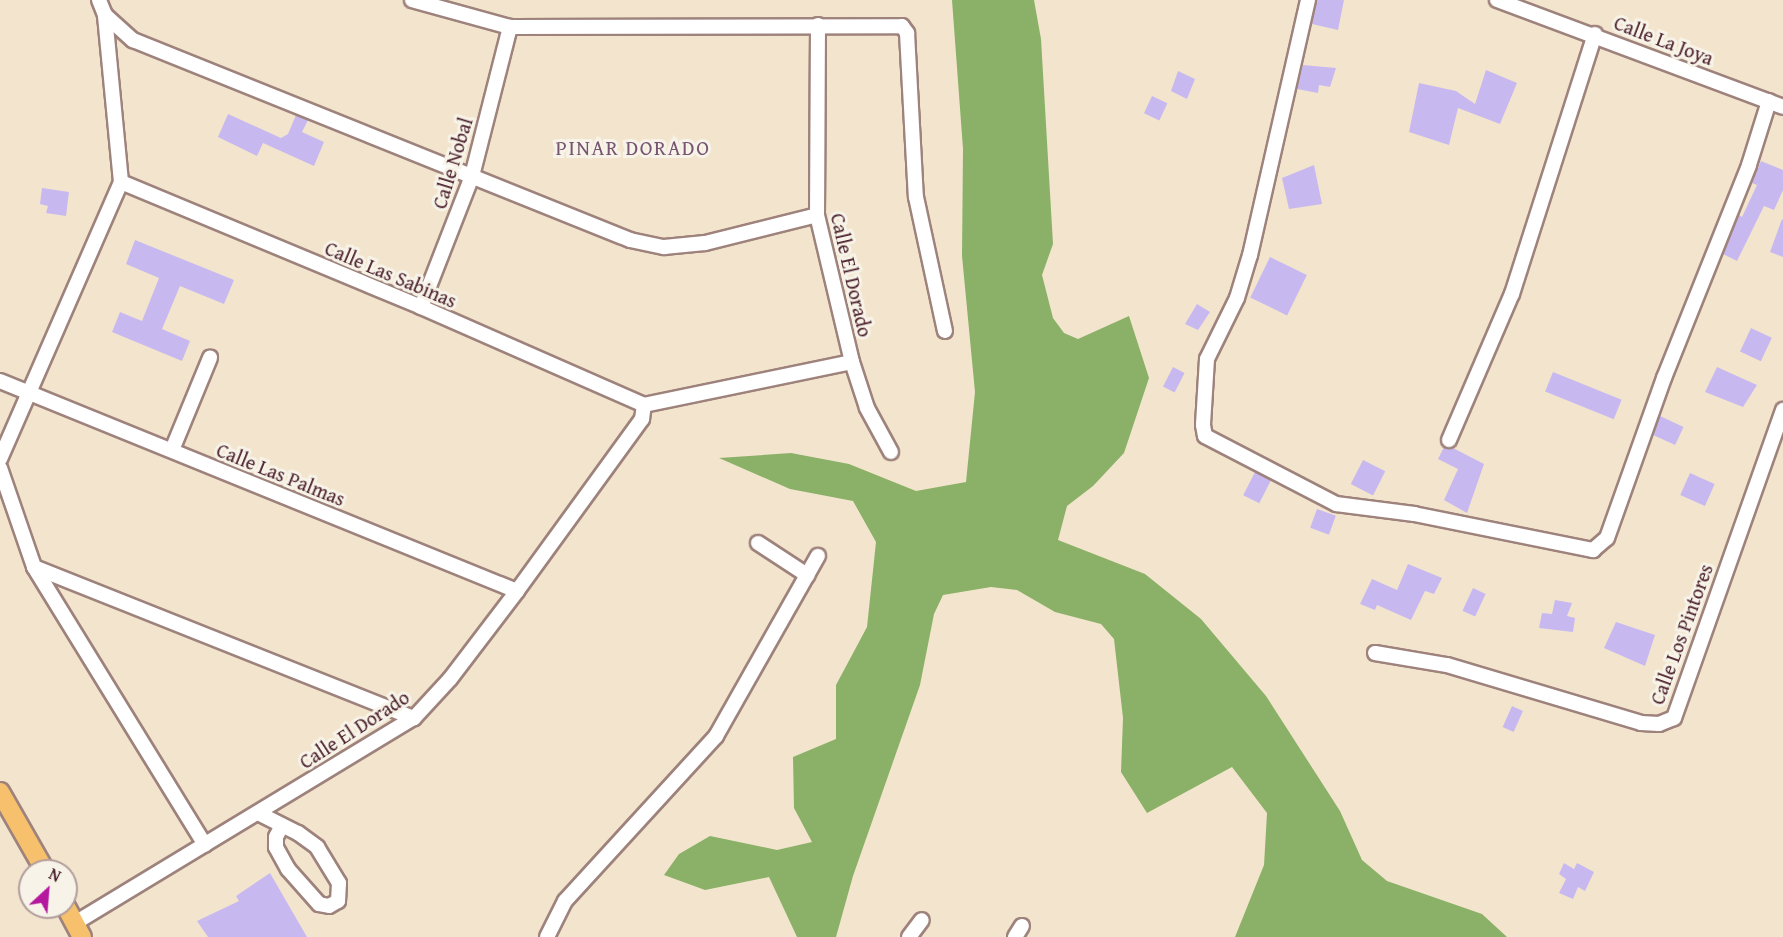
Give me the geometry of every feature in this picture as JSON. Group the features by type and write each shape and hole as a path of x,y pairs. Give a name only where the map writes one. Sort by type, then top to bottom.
{"main road":[{"path":"0,792 38,859"}],"street":[{"path":"0,459 32,392 121,183 105,15 99,0"},
{"path":"412,0 510,27 818,26 896,23 907,33 916,196 945,331"},
{"path":"1308,0 1250,255 1237,298 1207,358 1203,425 1205,436 1336,504 1414,514 1593,550 1607,538 1664,378 1749,165 1769,101"},
{"name":"Calle La Joya","path":"1497,0 1595,34 1783,107"},
{"path":"105,15 133,40 630,240 664,247 705,243 817,214"},
{"name":"Calle El Dorado","path":"818,26 817,214 852,362 867,408 891,452"},
{"name":"Calle Nobal","path":"422,307 472,176 510,27"},
{"path":"1449,440 1512,294 1595,34"},
{"name":"Calle Las Sabinas","path":"121,183 422,307 644,405"},
{"path":"172,450 210,358"},
{"path":"644,405 852,362"},
{"name":"Calle Las Palmas","path":"0,381 32,392 517,591"},
{"name":"Calle El Dorado","path":"74,922 414,718 450,679 517,591 642,419 644,405"},
{"name":"Calle Los Pintores","path":"1375,653 1447,665 1641,723 1659,724 1674,718 1777,445 1783,410"},
{"path":"0,468 34,567 205,845"},
{"path":"758,543 807,575"},
{"path":"547,937 565,901 716,736 818,556"},
{"path":"34,567 414,718"},
{"path":"258,813 282,825 317,847 339,884 338,901 329,906 320,904 288,869 276,847 276,837 282,825"},
{"path":"909,937 922,920"}],"green space":[{"path":"952,0 1034,0 1041,39 1053,244 1042,275 1053,318 1064,333 1078,339 1129,316 1149,378 1124,453 1093,486 1067,506 1058,540 1145,574 1201,619 1266,696 1340,811 1362,860 1387,881 1482,914 1507,937 1235,937 1264,865 1267,813 1232,767 1147,813 1121,772 1123,718 1114,639 1101,624 1055,612 1017,590 991,587 943,595 934,614 920,685 853,876 836,937 797,937 769,877 705,890 664,875 679,854 710,836 777,850 812,842 794,808 793,757 836,739 836,685 867,627 876,542 853,501 790,489 719,458 791,453 849,464 916,491 966,482 975,392 962,256 963,149"}],"building":[{"path":"1317,0 1344,0 1338,30 1312,24"},
{"path":"1303,65 1336,68 1330,87 1319,85 1318,93 1297,89"},
{"path":"1486,70 1517,83 1500,124 1458,108 1449,145 1409,132 1419,83 1456,91 1475,104"},
{"path":"1178,71 1195,79 1187,99 1171,91"},
{"path":"1152,96 1167,103 1159,120 1144,113"},
{"path":"228,114 281,138 288,134 296,115 308,120 302,132 324,142 314,166 263,143 257,156 218,137"},
{"path":"1761,161 1783,170 1783,190 1774,210 1764,206 1737,261 1723,254 1739,215 1742,217 1757,185 1752,183"},
{"path":"1314,165 1322,204 1289,209 1282,178"},
{"path":"42,188 69,192 66,216 46,213 48,206 40,204"},
{"path":"1783,220 1783,257 1770,252"},
{"path":"135,240 234,280 224,304 180,286 162,329 190,341 182,361 112,332 120,312 142,321 159,278 126,264"},
{"path":"1270,257 1307,275 1287,315 1250,297"},
{"path":"1197,304 1210,312 1198,330 1185,324"},
{"path":"1751,328 1772,338 1761,361 1740,352"},
{"path":"1173,367 1185,373 1175,393 1163,387"},
{"path":"1717,367 1757,385 1743,407 1705,392"},
{"path":"1553,372 1622,400 1614,419 1545,391"},
{"path":"1660,416 1684,427 1675,445 1652,434"},
{"path":"1444,447 1453,448 1484,464 1467,513 1444,500 1458,469 1438,459"},
{"path":"1363,460 1385,471 1373,495 1351,484"},
{"path":"1255,472 1271,480 1259,503 1243,495"},
{"path":"1690,473 1715,484 1705,506 1680,495"},
{"path":"1317,509 1336,516 1329,535 1310,528"},
{"path":"1408,564 1442,578 1434,594 1425,591 1411,620 1377,605 1375,610 1360,604 1372,579 1397,590"},
{"path":"1473,588 1486,594 1475,617 1462,611"},
{"path":"1555,600 1572,603 1567,616 1575,618 1573,632 1539,628 1542,613 1552,614"},
{"path":"1616,622 1655,635 1645,666 1604,648"},
{"path":"1512,706 1523,711 1514,732 1503,727"},
{"path":"1564,863 1574,869 1577,863 1594,872 1585,891 1578,887 1573,899 1559,893 1566,879 1559,874"},
{"path":"270,873 307,937 208,937 197,921 239,901 236,896"}],"district":[{"name":"PINAR DORADO","path":"633,148"}]}
